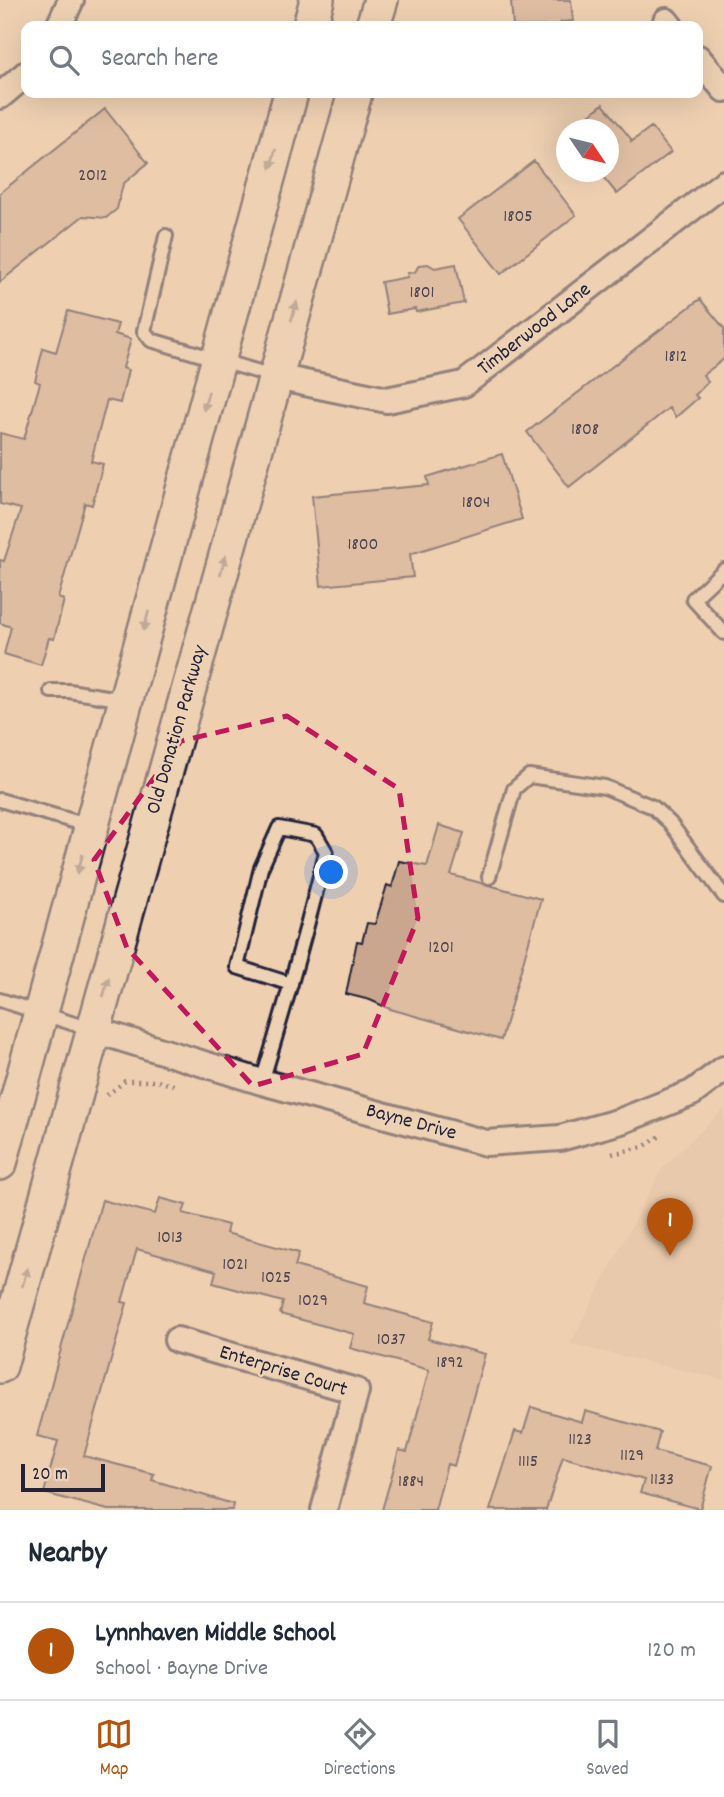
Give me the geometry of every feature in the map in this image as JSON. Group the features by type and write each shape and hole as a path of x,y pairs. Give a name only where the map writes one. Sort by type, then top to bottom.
{"street":[{"path":"61,21 71,0"},
{"path":"311,21 317,0"},
{"path":"375,21 381,0"},
{"path":"703,64 724,89"},
{"path":"0,96 21,78"},
{"path":"0,1163 290,98"},
{"name":"Old Donation Parkway","path":"0,1366 354,98"},
{"name":"Timberwood Lane","path":"276,377 387,400 464,384 724,183"},
{"name":"Bayne Drive","path":"94,1030 262,1082 486,1143 560,1138 621,1121 692,1093 724,1069"},
{"name":"Enterprise Court","path":"177,1340 356,1391 324,1510"}],"lane":[{"path":"166,236 144,331 151,340 276,377"},
{"path":"724,570 692,599 724,633"},
{"path":"51,691 69,691 125,700"},
{"path":"489,877 514,789 529,776 605,787 653,807 670,823 724,896"},
{"path":"0,800 91,826"},
{"path":"262,1082 291,984 326,852 316,835 279,828 261,867 237,967 291,984"},
{"path":"0,1000 94,1030"}],"path":[{"path":"100,1102 125,1081 157,1081 184,1088"},
{"path":"608,1154 643,1147 665,1134"}],"highlighted area":[{"path":"287,716 399,789 418,918 363,1054 253,1086 127,948 94,860 181,741"}],"shaded area":[{"path":"724,1109 724,1380 570,1344 662,1168"}],"building":[{"path":"571,0 573,21 513,21 511,2"},
{"path":"603,104 615,119 584,119"},
{"path":"105,109 148,163 123,184 117,209 106,218 83,216 0,282 0,193"},
{"path":"619,124 631,142 651,127 671,152 617,194 607,182 619,182"},
{"path":"534,161 576,215 501,274 458,219"},
{"path":"428,264 435,268 456,264 464,303 416,312 415,309 387,314 381,282 408,277 407,273 415,272 419,265"},
{"path":"700,299 724,328 724,359 703,375 708,382 695,395 698,398 676,417 669,408 569,487 527,432"},
{"path":"68,311 118,324 115,334 131,339 123,368 128,370 120,403 107,400 91,461 103,464 92,505 85,503 58,598 64,600 54,639 49,638 41,665 4,654 11,627 0,623 0,560 4,561 21,509 0,504 0,433 24,439 40,383 35,381 43,348 56,352"},
{"path":"502,454 522,519 410,554 413,577 321,586 312,496 429,485 427,477"},
{"path":"439,825 464,833 451,875 541,899 501,1040 346,994 357,941 362,942 367,923 375,924 387,885 392,887 399,861 427,866"},
{"path":"160,1198 186,1205 183,1213 228,1225 226,1233 299,1253 295,1266 368,1286 364,1303 433,1322 428,1339 485,1354 454,1466 447,1464 435,1510 382,1510 399,1450 407,1452 429,1370 350,1348 354,1334 280,1314 283,1302 213,1283 216,1271 137,1249 122,1302 127,1303 84,1456 154,1474 152,1480 233,1504 232,1510 108,1510 44,1493 58,1441 37,1436 102,1200 155,1214"},
{"path":"531,1407 582,1422 585,1411 660,1432 655,1451 712,1466 700,1509 640,1493 644,1480 563,1457 546,1510 490,1510 515,1431 523,1433"}],"place":[{"name":"Lynnhaven Middle School","path":"670,1256"}]}
